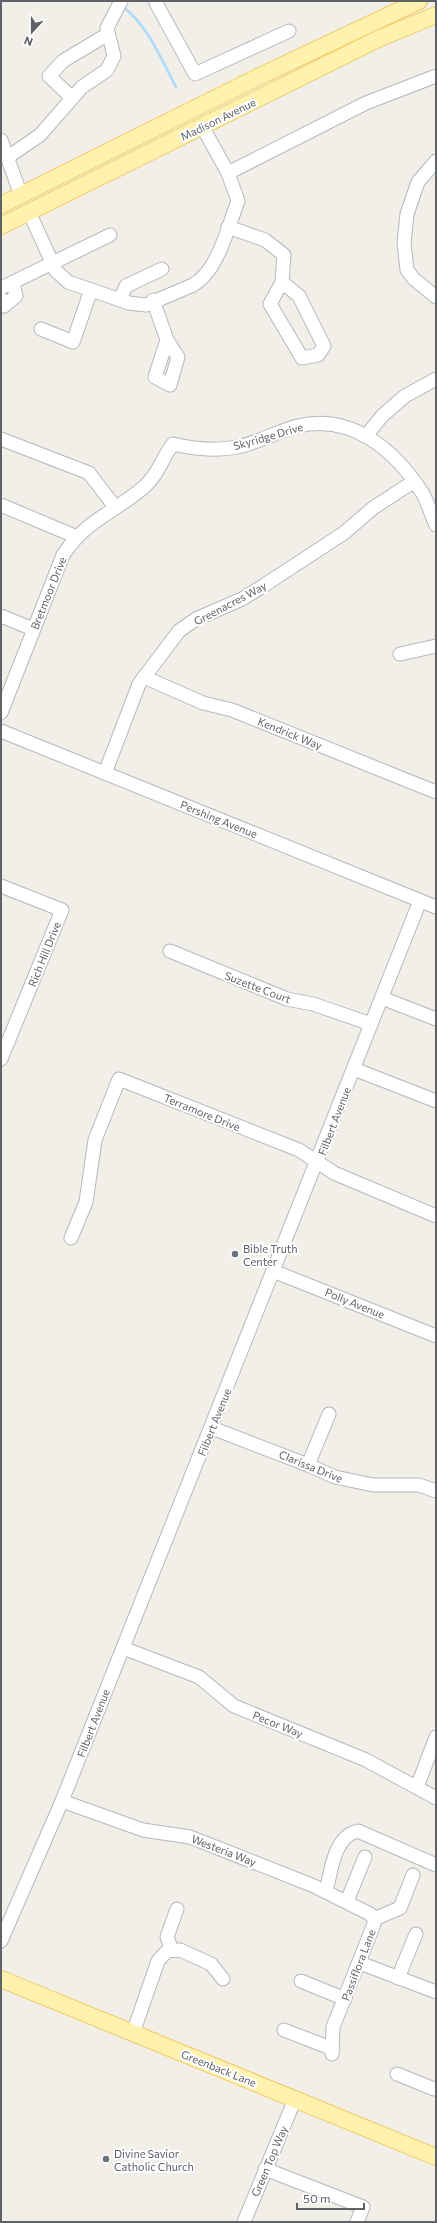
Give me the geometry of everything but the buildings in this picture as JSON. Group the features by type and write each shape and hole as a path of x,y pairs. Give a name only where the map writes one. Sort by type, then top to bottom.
{"main road":[{"name":"Madison Avenue","path":"1,205 410,3"},
{"name":"Madison Avenue","path":"1,226 396,31 436,16"},
{"name":"Greenback Lane","path":"1,1979 436,2157"}],"street":[{"path":"157,2 196,74 289,31"},
{"path":"8,157 40,135 82,86 107,70 112,62 114,50 107,28 118,6"},
{"path":"72,98 49,76 63,61 108,34"},
{"path":"228,173 366,103 436,76"},
{"path":"29,212 52,263 61,277 68,282 129,303 146,305 153,300 193,285 203,278 213,265 238,201 228,173 202,126"},
{"path":"1,140 21,195"},
{"path":"436,161 418,182 407,214 404,236 407,270 414,279 436,297"},
{"path":"228,227 265,240 284,255 282,282 270,304 302,358 318,355 324,346 299,296 282,282"},
{"path":"1,288 110,235"},
{"path":"120,300 126,286 162,269"},
{"path":"2,306 16,296 13,283"},
{"path":"41,329 72,342 91,290"},
{"path":"153,300 167,340"},
{"path":"366,436 382,416 405,396 436,379"},
{"name":"Skyridge Drive","path":"174,444 203,449 237,447 298,426 320,423 344,426 366,436 390,452 423,494 436,524"},
{"path":"1,439 89,474 115,507"},
{"name":"Bretmoor Drive","path":"1,713 59,562 77,536 90,524 144,487 155,475 174,444"},
{"name":"Greenacres Way","path":"105,773 136,690 179,631 196,619 228,606 263,586 344,533 373,508 413,482"},
{"path":"1,505 77,536"},
{"path":"1,616 33,629"},
{"path":"400,654 436,646"},
{"name":"Kendrick Way","path":"144,677 203,703 232,710 436,792"},
{"name":"Pershing Avenue","path":"1,731 436,907"},
{"name":"Rich Hill Drive","path":"1,886 62,910 6,1030 1,1059"},
{"name":"Filbert Avenue","path":"1,1941 62,1801 212,1428 273,1270 318,1162 420,901"},
{"name":"Suzette Court","path":"170,951 287,999 313,1004 371,1024"},
{"path":"382,998 436,1019"},
{"path":"354,1069 436,1100"},
{"name":"Terramore Drive","path":"71,1238 86,1202 95,1140 118,1079 299,1150 334,1173 436,1216"},
{"name":"Polly Avenue","path":"273,1270 436,1336"},
{"path":"308,1465 329,1414"},
{"name":"Clarissa Drive","path":"212,1428 335,1477 373,1485 419,1486 436,1491"},
{"name":"Pecor Way","path":"123,1648 199,1677 234,1706 366,1760 436,1798"},
{"path":"417,1787 436,1738"},
{"name":"Westeria Way","path":"62,1801 143,1830 190,1837 314,1886"},
{"path":"326,1892 340,1844 350,1832 358,1831 436,1865"},
{"path":"347,1901 365,1857"},
{"path":"374,1919 400,1908 413,1875"},
{"name":"Passiflora Lane","path":"284,2030 332,2051 333,2027 360,1963 374,1919 368,1912 314,1886"},
{"path":"172,1950 168,1937 177,1909"},
{"path":"398,1978 416,1934"},
{"path":"133,2032 158,1961 164,1953 172,1950 180,1950 210,1964 223,1979"},
{"path":"360,1963 436,1992"},
{"path":"301,1981 345,1999"},
{"path":"397,2074 434,2088"},
{"name":"Green Top Way","path":"244,2222 295,2099"},
{"path":"265,2169 363,2207 357,2222"}],"waterway":[{"path":"122,6 147,33 176,87"}],"place":[{"name":"Bible Truth Center","path":"235,1254"},
{"name":"Divine Savior Catholic Church","path":"106,2159"}]}
